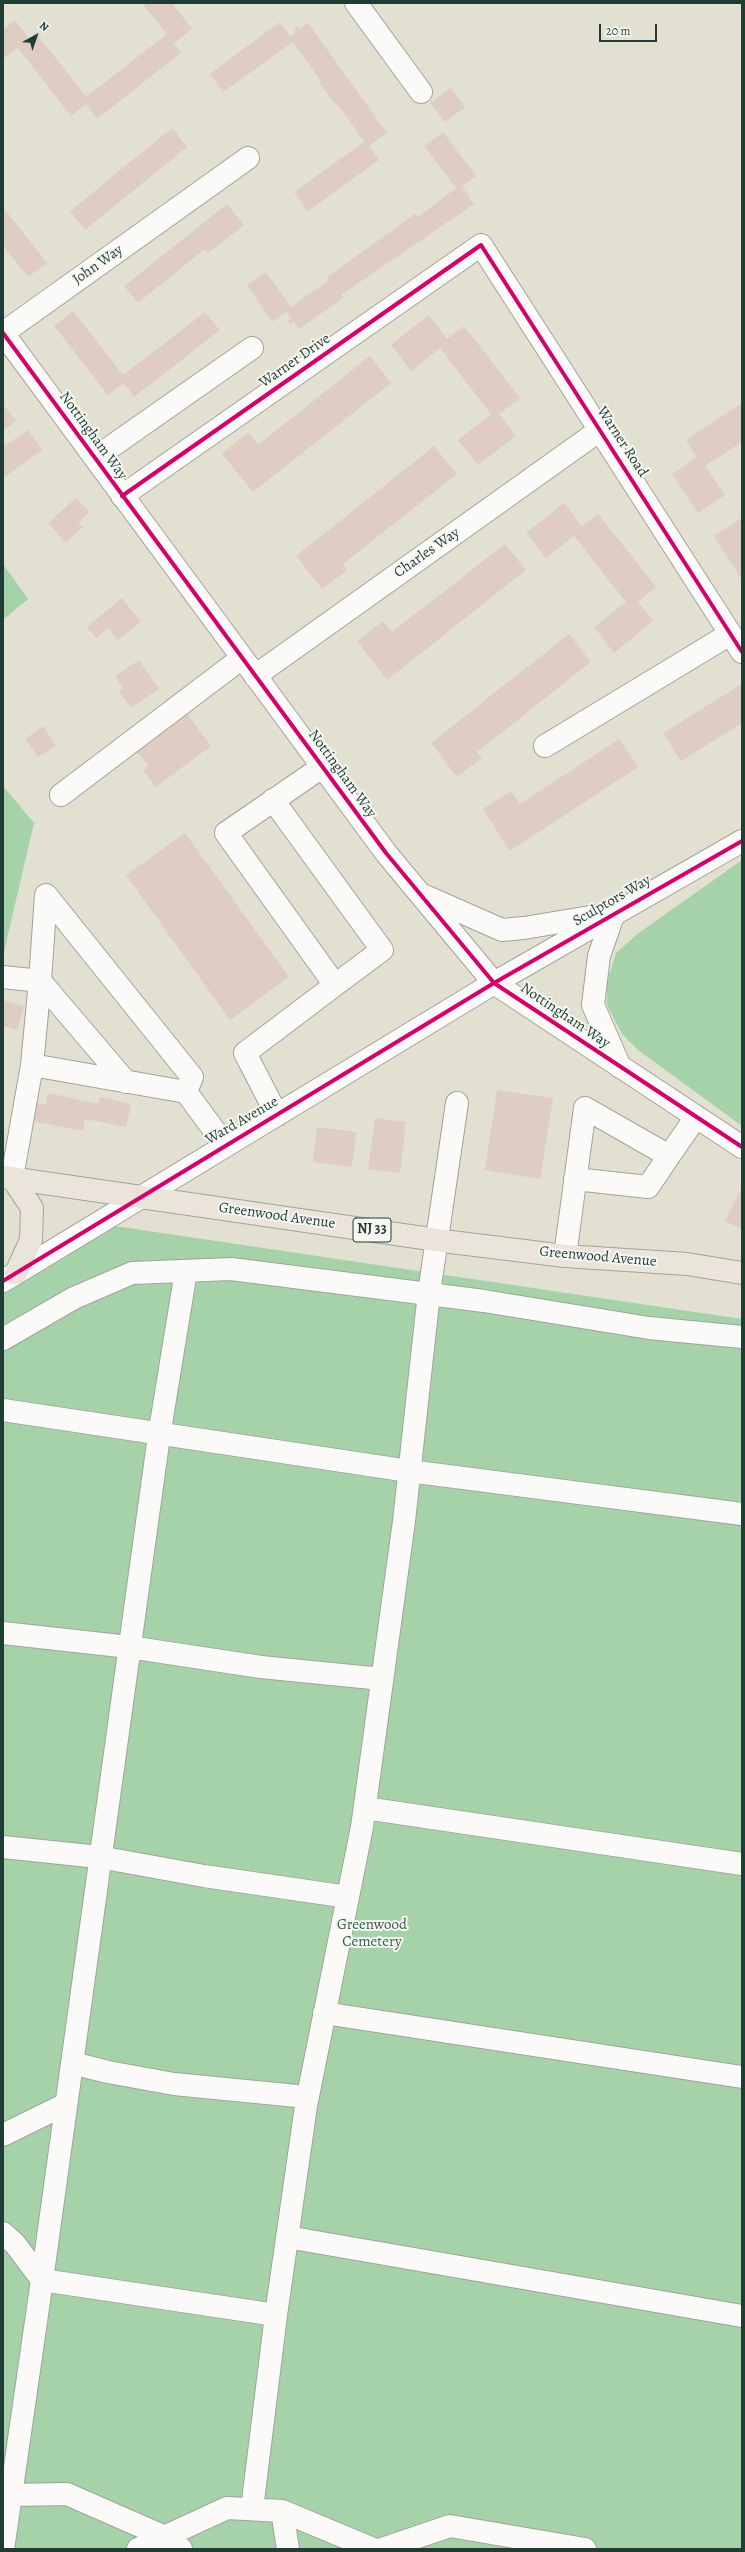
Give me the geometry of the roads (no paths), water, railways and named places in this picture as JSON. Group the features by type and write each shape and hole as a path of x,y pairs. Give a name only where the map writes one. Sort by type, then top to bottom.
{"main road":[{"name":"Greenwood Avenue","path":"7,1177 439,1240 564,1256 687,1264 742,1273"},
{"path":"7,1177 32,1208 31,1240 10,1277"}],"street":[{"path":"356,3 421,92"},
{"name":"John Way","path":"3,333 248,158"},
{"name":"Warner Road","path":"481,245 742,652"},
{"name":"Warner Drive","path":"122,496 481,245"},
{"name":"Nottingham Way","path":"3,333 386,853 494,983 742,1147"},
{"path":"95,458 252,348"},
{"name":"Charles Way","path":"255,676 600,430"},
{"path":"545,746 730,634"},
{"path":"61,795 242,658"},
{"path":"322,767 226,833 335,985"},
{"path":"273,800 382,950 245,1053 278,1115"},
{"name":"Sculptors Way","path":"494,983 742,841"},
{"path":"7,1177 32,1065 46,895 192,1077 186,1092"},
{"path":"421,895 502,930 614,913 598,956 593,1006 620,1067"},
{"path":"3,977 40,981 126,1082"},
{"name":"Ward Avenue","path":"10,1277 494,983"},
{"path":"32,1065 186,1092 225,1145"},
{"path":"252,2510 276,2316 307,2097 365,1808 409,1471 429,1293 439,1240 457,1103"},
{"path":"564,1256 585,1108 669,1156"},
{"path":"575,1179 648,1186 696,1117"},
{"path":"3,1339 74,1298 132,1273 231,1269 429,1293 649,1328 742,1337"},
{"path":"3,2549 8,2491 42,2280 159,1435 186,1271"},
{"path":"3,1410 159,1435 409,1471 742,1514"},
{"path":"3,1633 129,1647 261,1668 382,1679"},
{"path":"365,1808 742,1864"},
{"path":"3,1847 100,1857 204,1876 348,1897"},
{"path":"324,2013 742,2077"},
{"path":"72,2063 108,2072 174,2084 307,2097"},
{"path":"3,2135 66,2104"},
{"path":"3,2233 15,2244 42,2280 276,2316"},
{"path":"287,2237 742,2316"},
{"path":"8,2491 67,2494 163,2536 181,2549"},
{"path":"138,2549 163,2536 226,2508 282,2511 373,2549"},
{"path":"282,2511 288,2549"},
{"path":"382,2549 450,2526 585,2549"}],"park label":[{"name":"Greenwood Cemetery","path":"372,1934"}]}
